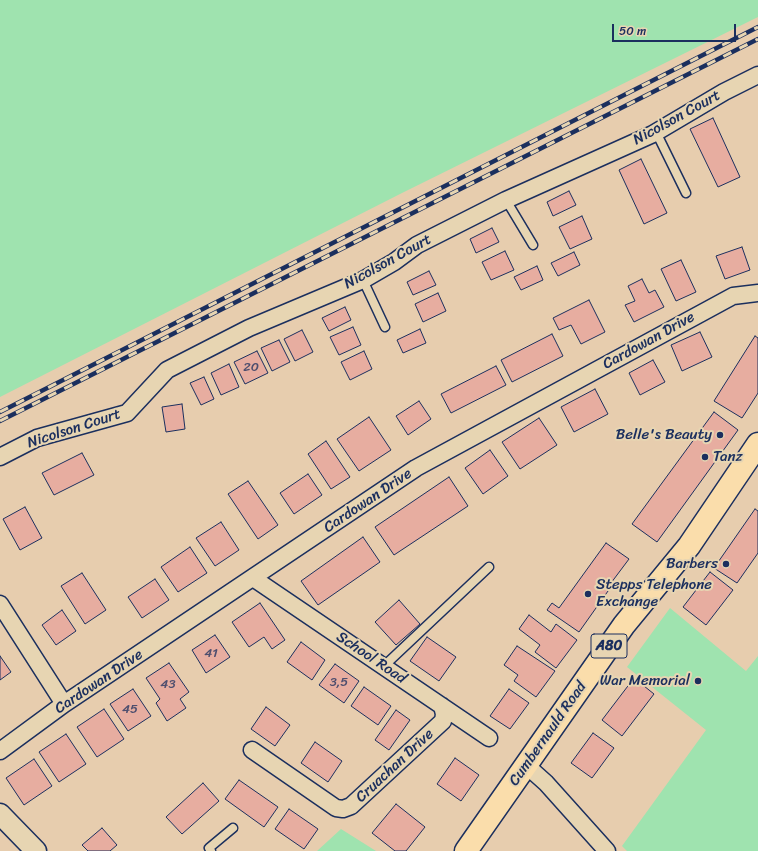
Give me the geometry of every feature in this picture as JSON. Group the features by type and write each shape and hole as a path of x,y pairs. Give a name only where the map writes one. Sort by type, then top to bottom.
{"main road":[{"name":"Cumbernauld Road","path":"466,851 527,766 624,625 689,546 758,444"}],"street":[{"name":"Nicolson Court","path":"0,457 37,438 127,413 166,370 249,328 363,280 394,262 417,245 506,200 656,132 724,92 758,76"},
{"name":"Cardowan Drive","path":"0,751 64,704 416,468 733,296 758,293"},
{"name":"School Road","path":"253,578 489,738"},
{"path":"0,604 64,704"},
{"name":"Cruachan Drive","path":"252,750 336,808 343,809 351,806 443,721 444,714 442,706"},
{"path":"527,766 546,783 607,851"},
{"path":"0,814 36,851"}],"lane":[{"path":"656,132 686,193"},
{"path":"506,200 533,245"},
{"path":"363,280 386,327"},
{"path":"384,666 489,567"},
{"path":"212,851 209,848 232,828"}],"green space":[{"path":"0,0 758,0 758,17 402,193 0,397"},
{"path":"670,608 746,671 758,656 758,851 627,851 622,846 706,730 627,667"},
{"path":"341,829 376,851 317,851"}],"building":[{"path":"713,118 740,177 718,187 690,129"},
{"path":"641,159 667,213 644,224 619,170"},
{"path":"569,191 576,205 553,216 547,202"},
{"path":"582,216 592,239 570,249 559,227"},
{"path":"492,228 499,242 476,253 470,239"},
{"path":"742,247 750,270 725,279 716,256"},
{"path":"505,251 514,270 491,280 482,262"},
{"path":"574,252 580,265 558,276 551,263"},
{"path":"681,260 696,292 676,301 661,269"},
{"path":"537,266 543,280 521,290 514,277"},
{"path":"429,271 436,285 413,295 407,282"},
{"path":"642,279 649,293 655,290 664,307 634,322 625,305 635,301 628,286"},
{"path":"438,293 446,311 423,322 415,304"},
{"path":"589,300 605,332 581,344 571,325 559,330 553,318"},
{"path":"345,307 351,320 329,331 322,318"},
{"path":"353,327 361,345 339,355 330,337"},
{"path":"420,329 426,343 403,353 397,340"},
{"path":"302,330 313,352 295,361 284,339"},
{"path":"700,332 712,357 682,371 671,345"},
{"path":"552,334 563,356 512,382 501,360"},
{"path":"755,336 758,338 758,393 742,418 714,401"},
{"path":"279,340 290,362 272,371 261,348"},
{"path":"257,351 268,373 245,384 234,362"},
{"path":"364,351 372,369 350,380 341,362"},
{"path":"653,360 665,382 640,395 629,373"},
{"path":"229,364 239,387 221,395 211,373"},
{"path":"496,366 506,385 451,413 441,394"},
{"path":"204,377 214,399 201,405 190,383"},
{"path":"595,389 608,414 574,432 561,407"},
{"path":"419,401 431,419 408,435 396,416"},
{"path":"182,404 185,429 166,432 162,407"},
{"path":"714,412 738,430 657,542 632,524"},
{"path":"369,417 391,450 359,471 337,439"},
{"path":"539,418 557,445 520,469 502,442"},
{"path":"326,441 350,477 331,489 308,454"},
{"path":"490,450 508,476 483,494 465,468"},
{"path":"82,453 94,475 54,495 42,473"},
{"path":"308,474 322,495 294,514 280,493"},
{"path":"449,477 468,506 394,555 375,527"},
{"path":"248,481 278,525 258,539 228,494"},
{"path":"25,507 42,538 20,550 3,519"},
{"path":"755,509 758,511 758,553 737,583 714,568"},
{"path":"221,522 239,550 215,566 196,538"},
{"path":"363,537 380,562 318,605 301,581"},
{"name":"Stepps Telephone Exchange","path":"606,543 629,559 611,583 613,584 579,632 547,610 552,603 559,608"},
{"path":"190,547 207,573 178,592 161,567"},
{"path":"710,572 733,590 706,625 683,607"},
{"path":"82,573 106,610 85,624 61,586"},
{"path":"155,579 169,600 142,618 128,597"},
{"path":"399,600 420,624 396,645 375,622"},
{"path":"260,603 285,640 272,649 264,637 249,647 232,622"},
{"path":"62,610 76,631 56,645 42,625"},
{"path":"529,615 551,632 556,624 577,640 556,668 535,652 540,645 519,629"},
{"path":"215,635 230,657 206,673 192,650"},
{"path":"427,637 456,657 439,681 410,661"},
{"path":"301,642 325,660 312,680 287,662"},
{"path":"517,646 555,671 536,697 514,681 518,675 504,665"},
{"path":"0,656 11,672 0,680"},
{"path":"169,663 189,692 180,699 186,708 167,721 156,703 160,699 146,678"},
{"path":"335,664 359,681 344,703 319,685"},
{"path":"634,678 654,694 622,736 602,720"},
{"path":"364,687 391,706 378,725 351,706"},
{"path":"133,689 151,716 128,731 110,704"},
{"path":"509,689 529,703 510,729 490,716"},
{"path":"266,707 290,725 275,746 251,729"},
{"path":"104,709 124,739 97,757 77,727"},
{"path":"396,710 410,720 389,750 375,740"},
{"path":"593,733 614,748 592,778 571,763"},
{"path":"66,734 86,764 59,782 39,752"},
{"path":"315,742 342,761 328,782 301,763"},
{"path":"455,758 479,775 461,801 437,784"},
{"path":"34,759 52,786 24,805 6,778"},
{"path":"239,780 278,807 264,827 225,799"},
{"path":"203,783 219,801 182,834 166,817"},
{"path":"396,804 425,827 406,851 395,851 372,833"},
{"path":"289,809 318,829 304,849 275,829"},
{"path":"102,828 117,845 110,851 88,851 82,845"}],"railway":[{"path":"0,412 758,27"},
{"path":"0,421 758,39"}],"place":[{"name":"Belle's Beauty","path":"720,435"},
{"name":"Tanz","path":"705,457"},
{"name":"Barbers","path":"726,564"},
{"name":"Stepps Telephone Exchange","path":"588,594"},
{"name":"War Memorial","path":"698,681"}]}
